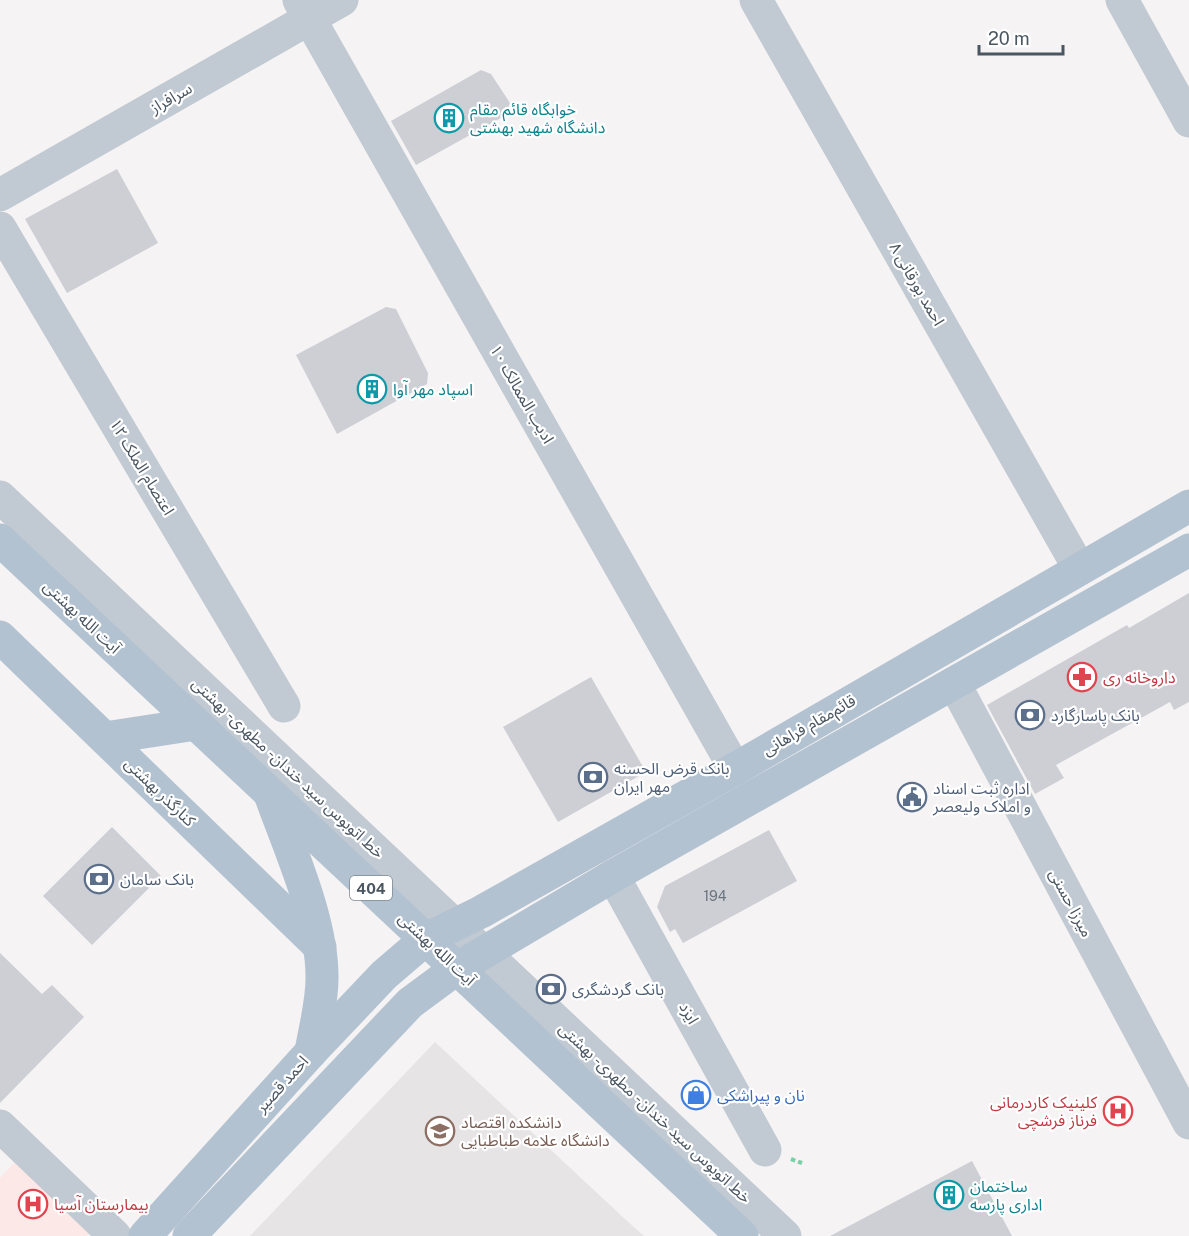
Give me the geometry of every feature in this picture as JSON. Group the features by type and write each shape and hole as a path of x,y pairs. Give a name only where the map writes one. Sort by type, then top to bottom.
{"main road":[{"name":"قائم‌مقام فراهانی","path":"426,939 481,912 735,769 1189,506"},
{"name":"آیت الله بهشتی","path":"0,540 426,939 469,960 742,1236"},
{"path":"189,1236 410,1003 469,960 1189,550"},
{"name":"کنارگذر بهشتی","path":"0,637 320,947"},
{"path":"105,738 196,724"},
{"path":"269,792 313,914 320,947 322,980 311,1052"},
{"name":"احمد قصیر","path":"145,1236 311,1052 384,975 426,939"}],"street":[{"name":"سرافراز","path":"0,195 304,9 342,0"},
{"name":"احمد بورقانی ۸","path":"756,0 1079,568"},
{"path":"1122,0 1189,121"},
{"name":"ادیب الممالک ۱۰","path":"304,9 735,769"},
{"name":"اعتصام الملک ۱۲","path":"0,228 284,706"},
{"name":"خط اتوبوس سید خندان - مطهری - بهشتی","path":"0,497 454,925 469,960 785,1236"},
{"name":"میرزا حسنی","path":"954,683 1189,1123"},
{"name":"ایزد","path":"613,876 765,1150"},
{"path":"0,1126 115,1236"}],"shaded area":[{"name":"دانشکده اقتصاد دانشگاه علامه طباطبایی","path":"435,1042 626,1220 644,1236 250,1236"},
{"name":"بیمارستان آسیا","path":"19,1158 94,1230 87,1236 0,1236 0,1178"}],"building":[{"name":"خوابگاه قائم مقام دانشگاه شهید بهشتی","path":"481,70 491,74 510,103 506,115 416,165 391,121"},
{"path":"117,169 158,243 67,293 25,219"},
{"path":"386,307 396,309 428,373 427,384 337,434 296,355"},
{"path":"1189,593 1189,702 1174,710 1170,702 1056,765 1064,778 1035,794 987,705 1127,625 1129,628"},
{"path":"591,677 646,772 558,822 503,727"},
{"path":"112,827 161,876 92,945 43,896"},
{"path":"769,830 797,881 683,943 675,929 670,932 657,907 665,886"},
{"path":"0,953 42,994 52,985 84,1017 0,1103"},
{"name":"ساختمان اداری پارسه","path":"972,1161 1012,1236 830,1236"}],"place":[{"name":"خوابگاه قائم مقام دانشگاه شهید بهشتی","path":"449,118"},
{"name":"اسپاد مهر آوا","path":"372,389"},
{"name":"داروخانه ری","path":"1082,677"},
{"name":"بانک پاسارگارد","path":"1030,715"},
{"name":"بانک قرض الحسنه مهر ایران","path":"593,777"},
{"name":"اداره ثبت اسناد و املاک ولیعصر","path":"912,797"},
{"name":"بانک سامان","path":"99,879"},
{"name":"بانک گردشگری","path":"551,989"},
{"name":"نان و پیراشکی","path":"696,1095"},
{"name":"کلینیک کاردرمانی فرناز فرشچی","path":"1118,1111"},
{"name":"دانشکده اقتصاد دانشگاه علامه طباطبایی","path":"440,1131"},
{"name":"ساختمان اداری پارسه","path":"949,1195"},
{"name":"بیمارستان آسیا","path":"33,1204"}]}
